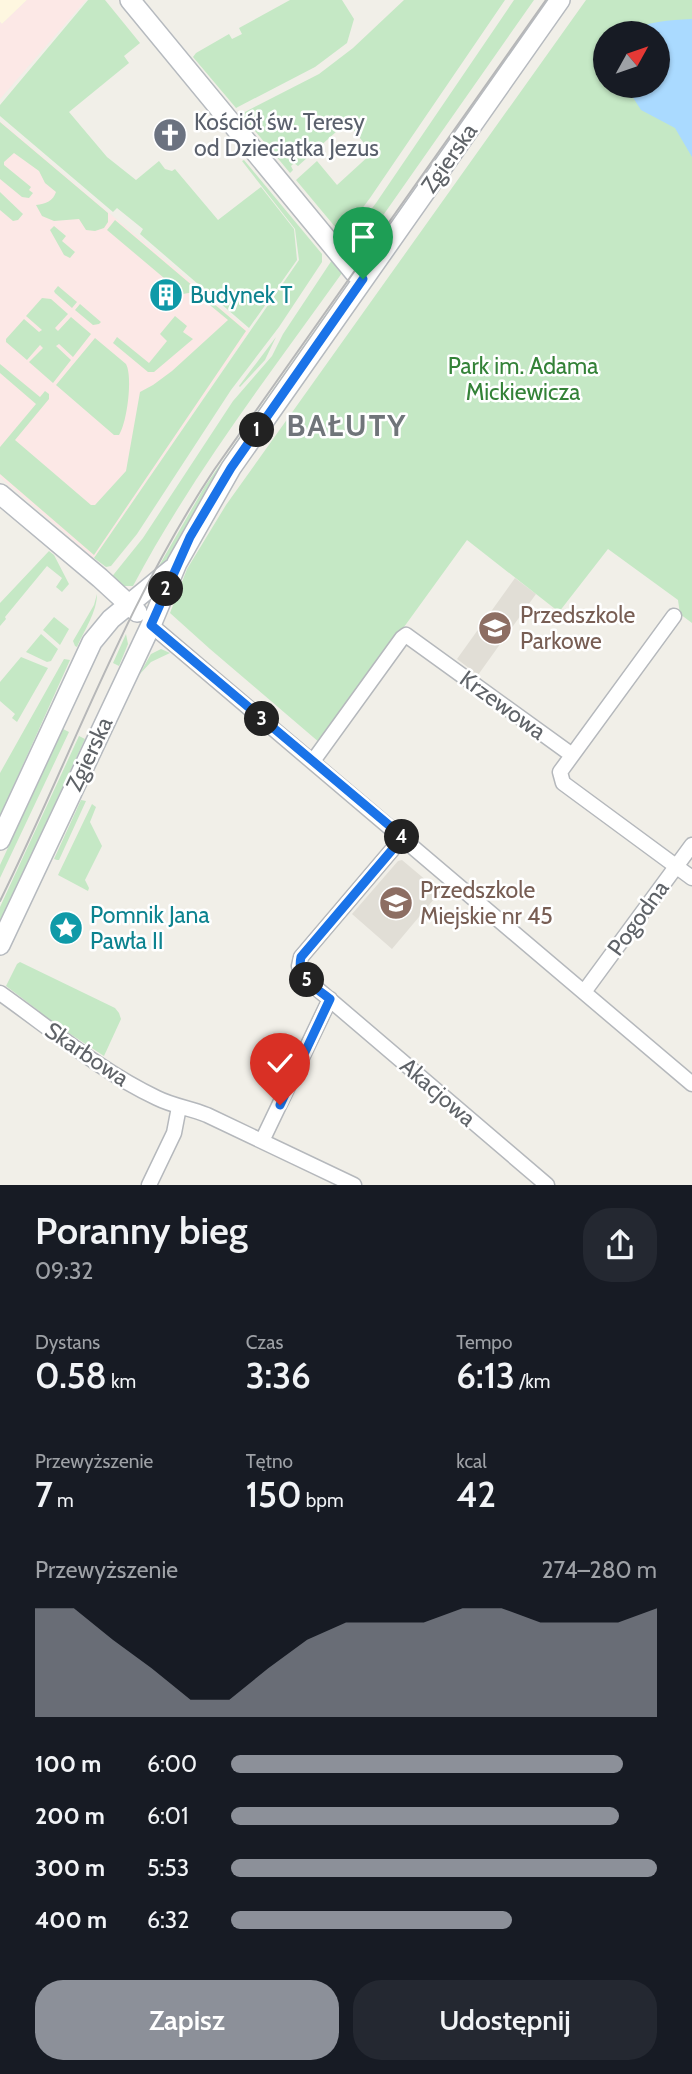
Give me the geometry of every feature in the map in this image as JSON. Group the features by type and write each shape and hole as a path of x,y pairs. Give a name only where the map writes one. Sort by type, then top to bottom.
{"main road":[{"path":"130,0 354,272 363,279"},
{"name":"Zgierska","path":"0,945 151,625 177,563 231,468 560,0"},
{"path":"0,494 151,625"},
{"name":"Zgierska","path":"0,840 92,642 105,625 164,577 177,563"}],"street":[{"path":"674,616 560,772 563,783 692,878"},
{"path":"151,625 692,1084"},
{"name":"Krzewowa","path":"313,761 406,635 572,755"},
{"name":"Akacjowa","path":"403,837 301,957 301,975 547,1185"},
{"name":"Pogodna","path":"584,992 692,845"},
{"name":"Skarbowa","path":"0,993 130,1084 179,1107 191,1108 354,1185"},
{"path":"262,1141 330,999"},
{"path":"149,1185 174,1133 179,1107"}],"shaded area":[{"path":"0,0 27,0 2,24"},
{"path":"27,0 86,0 0,99 0,22 2,24"},
{"path":"0,121 249,331 94,558 0,477"},
{"name":"Przedszkole Parkowe","path":"515,578 536,594 478,675 457,659"},
{"name":"Przedszkole Miejskie nr 45","path":"402,860 440,892 392,949 352,914 398,861"}],"green space":[{"path":"88,0 105,0 140,43 124,56 129,63 69,112 107,157 136,180 159,161 165,169 175,169 218,220 261,187 294,229 297,260 249,328 140,234 143,229 117,208 113,212 0,116 0,105"},
{"path":"290,0 342,0 354,19 347,43 315,67 236,108 193,57 229,34 232,39 242,34 239,28"},
{"path":"404,0 505,0 343,234 296,180 317,161 337,185 372,153 347,122 298,166 294,163 290,173 241,114 319,74 353,48"},
{"path":"514,0 534,0 356,254 345,243 376,203"},
{"name":"Park im. Adama Mickiewicza","path":"586,0 692,0 692,623 680,614 678,600 608,549 559,612 467,540 320,743 170,613 187,569 226,505"},
{"path":"0,122 108,213 108,222 104,228 86,230 79,219 54,221 42,216 36,205 49,202 56,192 45,183 39,171 14,153 4,165 31,187 29,190 33,193 29,198 22,197 0,179"},
{"path":"244,160 322,254 322,262 279,327 231,390 137,534 111,566 106,567 94,558 299,260 295,229 242,161"},
{"path":"0,192 23,214 18,220 13,221 0,210"},
{"path":"115,220 246,331 94,555 0,474 0,447 36,404 0,373 0,364 40,397 45,391 49,394 49,399 15,440 91,505 95,505 126,471 140,392 172,371 228,320 194,292 183,294 107,230"},
{"path":"54,226 66,236 62,241 75,252 70,258 64,255 50,230"},
{"path":"332,260 342,273 206,465 133,586 121,586 110,579 143,538 233,401 272,356 283,334"},
{"path":"58,286 77,302 72,308 55,293"},
{"path":"346,286 229,455 170,559 152,578 205,486"},
{"path":"42,298 51,299 68,314 55,328 58,331 71,317 91,334 73,357 59,344 56,346 71,360 53,383 29,362 43,348 40,345 27,360 6,342 24,319 39,332 42,330 26,316"},
{"path":"80,304 101,322 93,325 75,310"},
{"path":"175,316 187,326 183,332 193,339 154,372 148,372 113,343 117,337 149,363 167,341 160,334"},
{"path":"276,337 265,360 240,387 239,386"},
{"path":"95,338 126,364 128,370 128,400 119,435 114,435 56,385"},
{"path":"49,551 54,555 69,584 62,592 56,587 62,578 47,566 0,626 0,603"},
{"path":"97,594 93,614 77,647 73,641 94,605"},
{"path":"54,617 69,629 60,645 43,630"},
{"path":"41,634 58,649 51,661 47,662 26,652"},
{"path":"126,634 128,644 119,666 113,663"},
{"path":"161,649 170,653 151,662 139,675 151,654"},
{"path":"21,657 48,668 17,722 12,718 15,714 0,701 0,682"},
{"path":"64,659 70,660 0,816 0,773"},
{"path":"63,729 69,732 0,878 0,865"},
{"path":"79,736 85,739 0,922 0,907"},
{"path":"81,800 86,801 59,860 54,859"},
{"path":"92,804 96,807 90,822 102,846 85,880 88,891 58,875"},
{"path":"20,962 115,1008 121,1019 104,1056 38,1013 39,1011 6,986"}],"water":[{"path":"692,19 692,157 675,128 641,110 633,98 670,98 670,21 667,21"}],"tram line":[{"path":"0,901 126,627 182,521 214,470 546,0"}],"place":[{"name":"Kościół św. Teresy od Dzieciątka Jezus","path":"170,135"},
{"name":"Budynek T","path":"166,295"},
{"name":"Przedszkole Parkowe","path":"495,628"},
{"name":"Przedszkole Miejskie nr 45","path":"396,903"},
{"name":"Pomnik Jana Pawła II","path":"66,928"}],"district":[{"name":"BAŁUTY","path":"347,426"}],"route":[{"path":"280,1105 330,999 301,975 301,957 403,837 151,625 177,563 215,493 363,279"}]}
